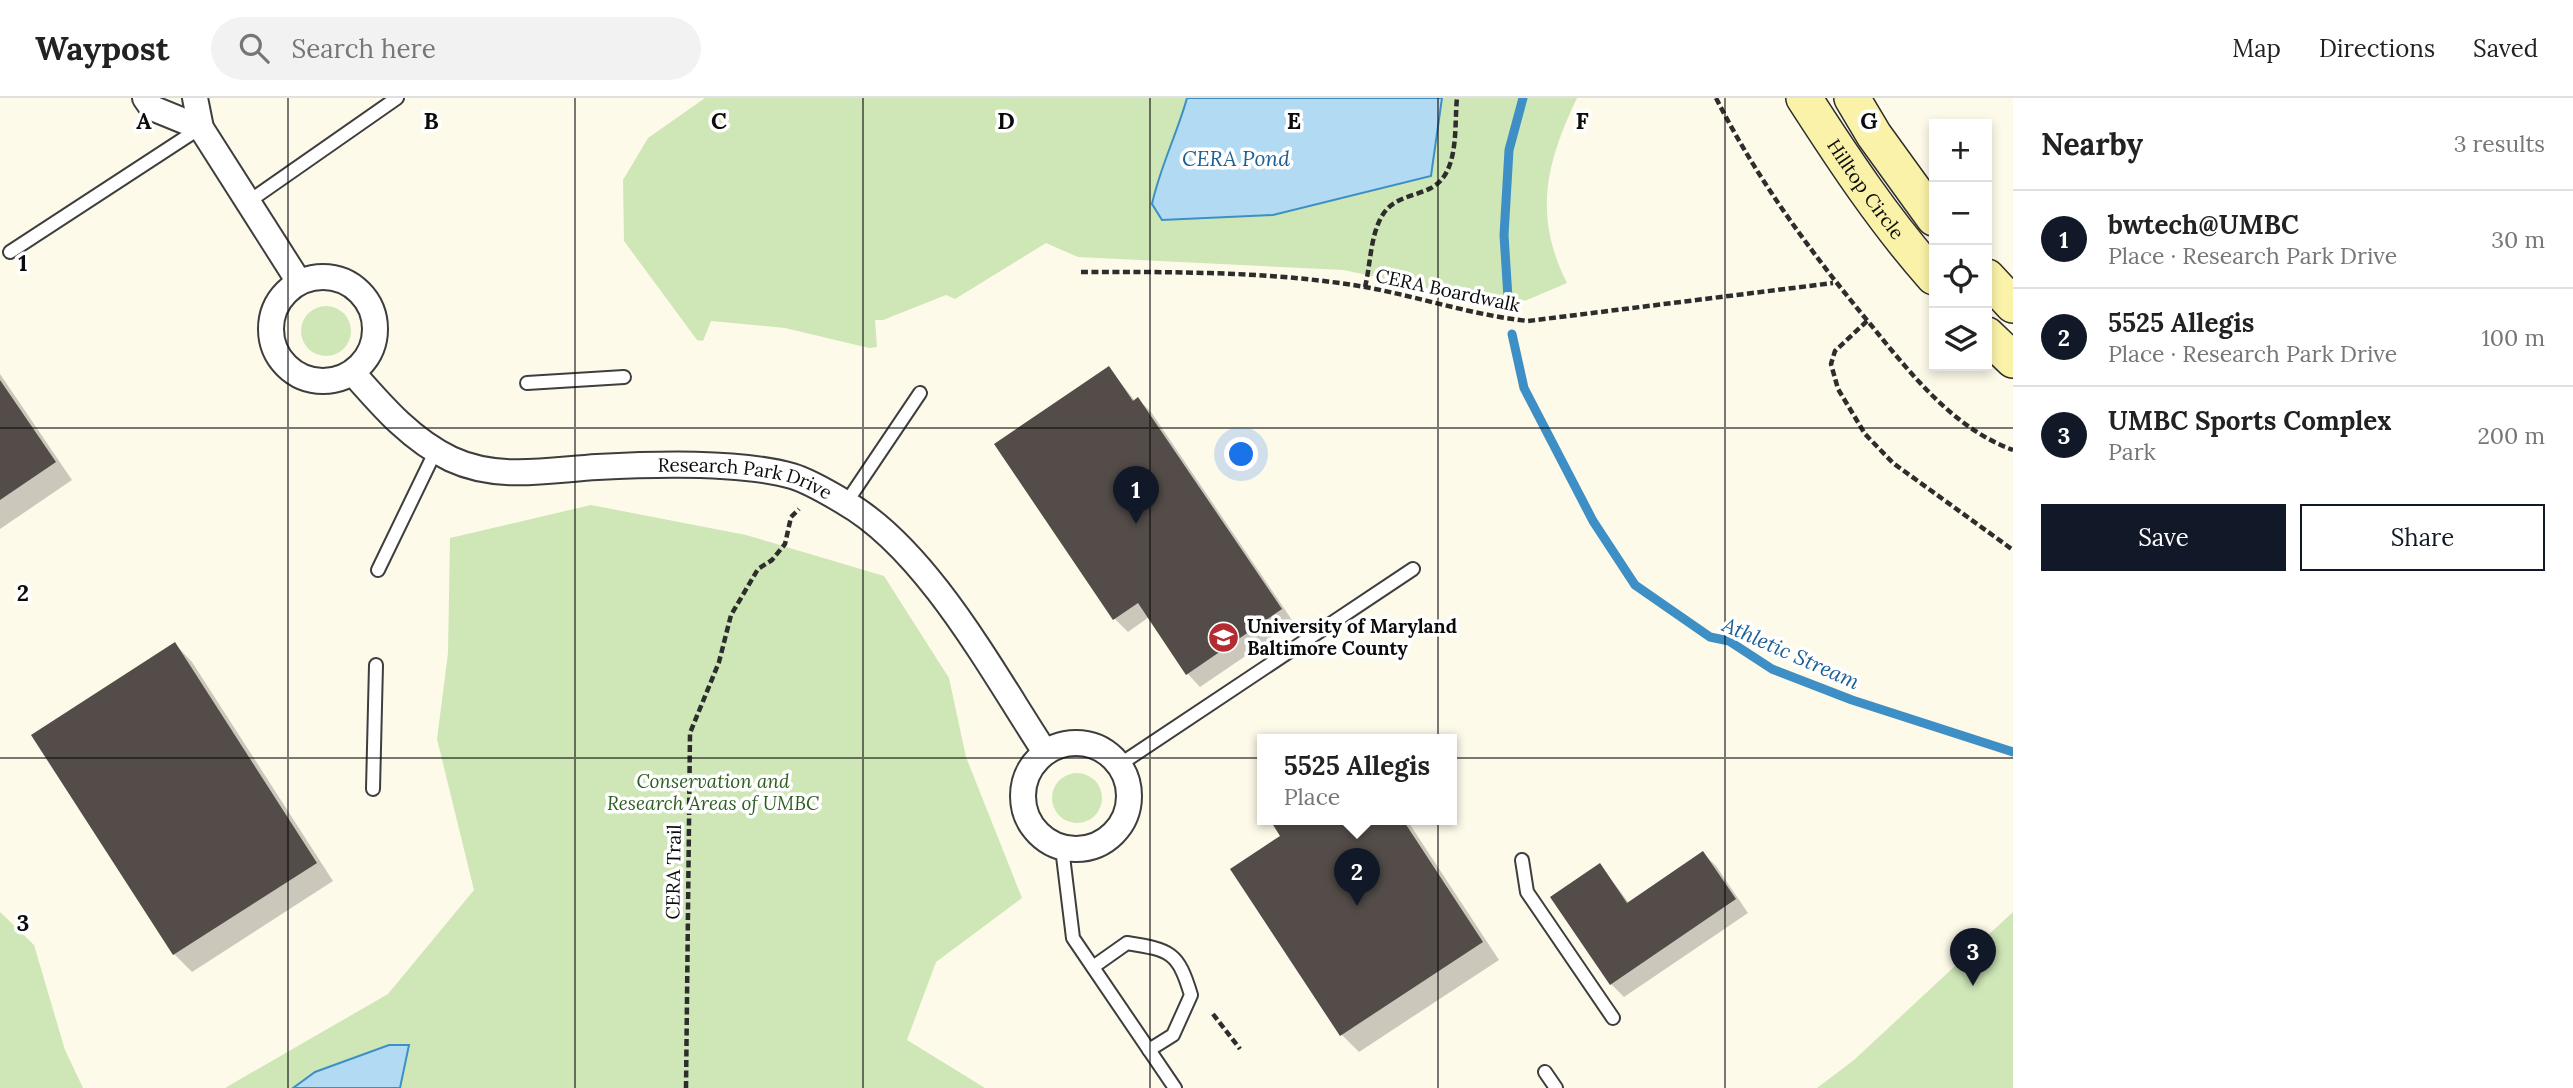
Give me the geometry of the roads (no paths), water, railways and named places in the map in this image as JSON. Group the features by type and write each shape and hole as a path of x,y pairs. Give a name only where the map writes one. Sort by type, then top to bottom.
{"street":[{"path":"145,98 152,108 201,128"},
{"path":"195,98 201,128 299,282"},
{"name":"Hilltop Circle","path":"1804,98 1845,161 1910,250 1929,271"},
{"name":"Hilltop Circle","path":"1852,98 1874,135 1929,211"},
{"path":"316,277 334,277 350,284 368,303 376,328 374,345 366,361 353,373 337,380 303,378 289,369 278,356 272,340 271,323 276,306 285,292 299,282 316,277"},
{"path":"1992,282 2013,305"},
{"path":"1992,340 2013,360"},
{"name":"Research Park Drive","path":"353,373 415,437 453,460 515,475 599,467 746,468 794,476 846,503 886,532 946,603 1045,752"},
{"path":"1077,742 1108,753 1119,765 1128,785 1128,807 1119,826 1104,841 1084,849 1062,848 1041,836 1026,817 1022,793 1029,770 1045,752 1060,744 1077,742"}],"lane":[{"path":"248,202 397,98"},
{"path":"10,252 201,128"},
{"path":"527,383 624,377"},
{"path":"846,503 920,393"},
{"path":"378,570 436,450"},
{"path":"1119,765 1413,569"},
{"path":"373,789 376,665"},
{"path":"1062,848 1073,939 1175,1088"},
{"path":"1522,860 1527,892 1613,1017"},
{"path":"1093,967 1127,943 1162,948 1182,966 1191,995 1173,1035 1149,1049"},
{"path":"1545,1072 1556,1088"}],"water":[{"name":"CERA Pond","path":"1187,98 1442,98 1431,176 1273,215 1162,220 1152,204"},
{"path":"389,1045 409,1045 400,1088 293,1088 315,1072"}],"waterway":[{"path":"1508,298 1504,235 1509,150 1523,98"},
{"name":"Athletic Stream","path":"1512,334 1524,388 1593,521 1635,585 1710,637 1729,641 1772,669 1852,700 2013,752"}],"place":[{"name":"bwtech@UMBC","path":"1136,524"},
{"name":"University of Maryland Baltimore County","path":"1224,637"},
{"name":"5525 Allegis","path":"1357,906"},
{"name":"UMBC Sports Complex","path":"1973,986"}],"park label":[{"name":"Conservation and Research Areas of UMBC","path":"713,792"}]}
